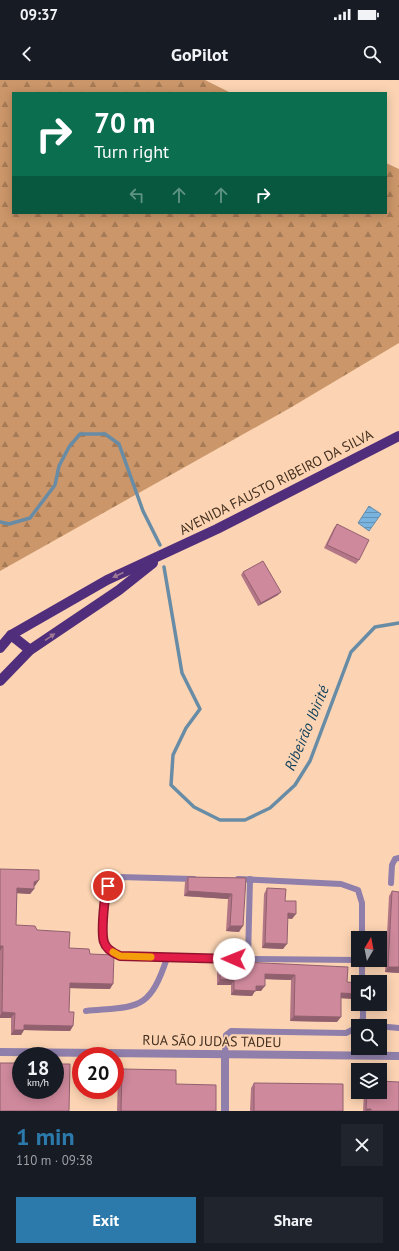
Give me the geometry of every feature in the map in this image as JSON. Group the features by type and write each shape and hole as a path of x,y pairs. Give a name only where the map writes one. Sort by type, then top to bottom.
{"main road":[{"name":"AVENIDA FAUSTO RIBEIRO DA SILVA","path":"166,553 398,439"},
{"path":"0,648 11,635 107,580 166,553"},
{"path":"0,681 30,650 119,590 166,553"},
{"path":"11,635 30,650"}],"street":[{"name":"RUA SÃO JUDAS TADEU","path":"0,1052 399,1056"},
{"path":"225,1054 225,1111"}],"lane":[{"path":"391,883 392,865 395,859 399,858"},
{"path":"204,879 119,877 108,886 104,895 103,942 110,951 120,956 351,960"},
{"path":"234,879 341,884 358,890 362,903 362,931"},
{"path":"248,959 250,879"},
{"path":"86,1011 133,1006 148,998 159,982 167,958"},
{"path":"388,1027 399,1028"},
{"path":"225,1054 226,1035 231,1031 346,1033 351,1030"}],"green space":[{"path":"0,80 205,80 229,92 12,92 12,214 387,214 387,163 399,169 399,343 290,408 0,571"}],"water":[{"path":"369,506 381,514 369,531 358,523"}],"building":[{"path":"337,524 369,540 359,560 327,545"},
{"path":"263,561 281,592 261,603 243,572"},
{"path":"0,869 39,870 39,880 34,882 34,889 17,888 16,925 35,926 37,930 70,932 69,948 89,949 90,954 114,955 113,984 70,983 69,1012 74,1012 73,1026 24,1025 24,1030 14,1030 15,1013 2,1012 3,946 0,946"},
{"path":"188,877 246,878 243,926 230,926 232,894 188,891"},
{"path":"267,888 286,889 285,901 296,901 296,914 288,913 287,944 265,943"},
{"path":"392,891 399,892 399,967 388,967"},
{"path":"221,961 348,967 347,982 351,982 351,994 341,993 341,1017 294,1016 295,975 265,974 265,986 256,986 256,991 234,990 234,980 220,979"},
{"path":"0,1063 12,1063 12,1099 64,1099 64,1064 70,1064 69,1111 0,1111"},
{"path":"124,1069 176,1070 176,1084 216,1085 216,1111 121,1111 121,1099 124,1099"},
{"path":"387,1081 399,1082 399,1111 371,1111 371,1109 366,1109 367,1099 387,1099"},
{"path":"254,1083 343,1084 343,1111 254,1111"}],"waterway":[{"name":"Ribeirão Ibirité","path":"0,522 9,524 30,518 55,485 59,466 69,447 80,434 105,434 119,444 143,511 160,545"},
{"name":"Ribeirão Ibirité","path":"164,567 182,673 200,709 186,728 173,755 171,785 194,807 220,820 245,820 270,808 295,785 310,761 351,652 375,627 399,623"}],"slow traffic":[{"path":"113,952 120,956 151,957"}],"route":[{"path":"108,886 104,895 103,942 110,951 120,956 234,959"}]}
